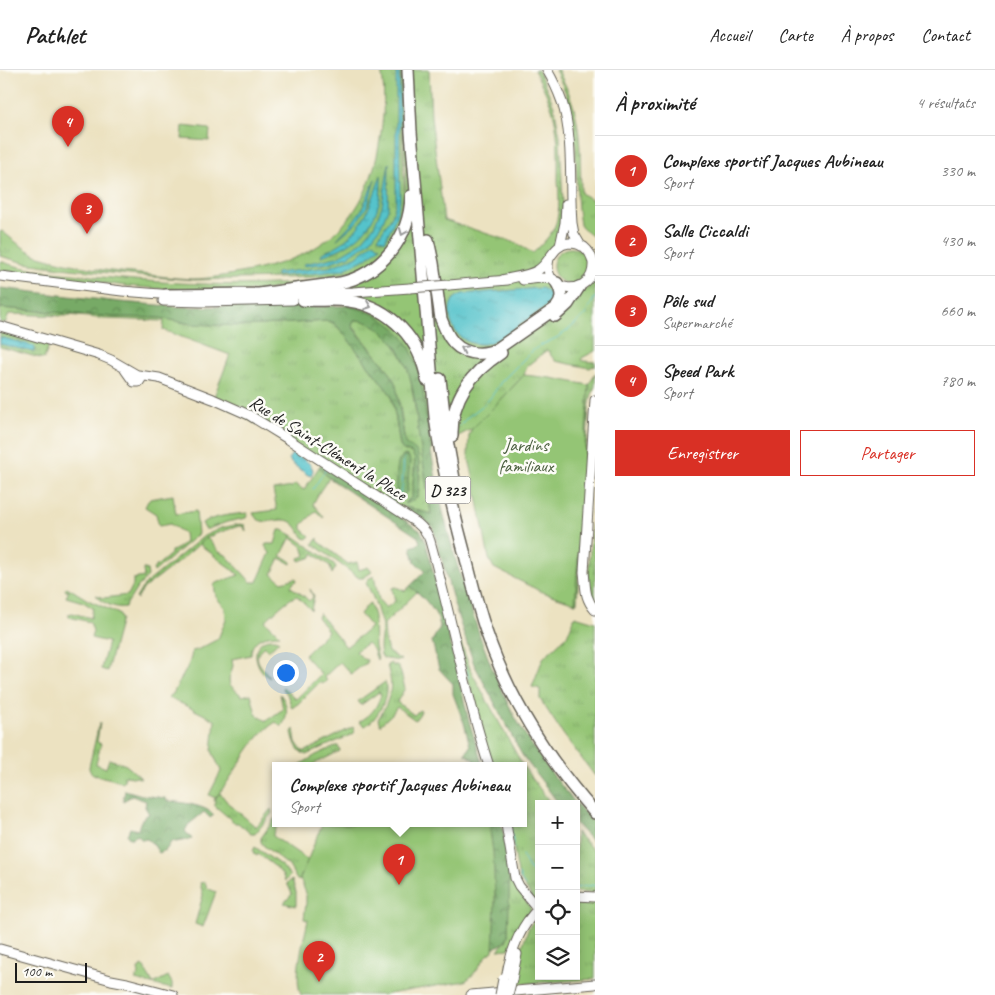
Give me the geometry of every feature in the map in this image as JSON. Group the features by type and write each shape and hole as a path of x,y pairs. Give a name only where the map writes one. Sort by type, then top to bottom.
{"highway":[{"name":"D 323","path":"408,70 411,132 435,417 448,491 485,630 498,665 514,699 535,734 576,792 595,813"},
{"name":"D 323","path":"416,70 418,120 440,385 456,491 478,580 504,659 519,692 540,728 563,763 595,802"},
{"path":"166,295 259,294 314,287 346,282 375,268 388,256 398,242 408,219 411,199 411,132"},
{"path":"428,240 434,263 440,314 445,328 450,339 456,345 475,354 487,353 497,349 556,308 560,303 561,297 560,289 555,281"},
{"path":"453,475 455,461 453,420 456,406 466,384 482,366 565,308 579,287"},
{"path":"303,300 359,303 380,312 399,325 414,344 422,360 435,417"}],"street":[{"path":"541,70 554,96 562,127 566,208 560,246"},
{"path":"547,70 558,90 566,119 569,141 572,223 576,238 581,246"},
{"path":"0,276 122,291 202,297 352,292 546,278 568,288 579,287 587,281 594,270 593,257 581,246 570,243 560,246 554,250 548,268 550,276 555,281"},
{"path":"502,280 535,272 550,259"},
{"path":"0,281 167,301 303,300 352,292"},
{"name":"Rue de Saint-Clément la Place","path":"0,326 111,360 137,378 150,376 159,378 213,399 256,419 417,523 427,534 430,541 475,720 488,762"},
{"path":"595,400 584,572 585,591 590,607 589,612 595,616"},
{"path":"506,827 515,878 535,905"},
{"path":"580,896 595,896"},
{"path":"501,995 517,956 523,935 535,912"},
{"path":"0,949 173,995"},
{"path":"507,977 508,995"},
{"path":"470,995 595,986"}],"green space":[{"path":"381,70 401,70 404,197 396,232 387,247 372,262 350,272 324,277 194,280 61,268 25,263 0,256 0,232 2,231 36,255 83,267 170,277 192,279 219,277 293,259 313,249 331,236 346,221 359,203 377,156 384,102"},
{"path":"402,70 429,70 431,117 444,220 513,242 533,253 552,231 557,218 559,202 556,124 548,98 534,70 538,70 554,106 560,136 563,204 558,241 539,266 545,280 551,283 549,285 553,293 553,300 550,306 586,289 595,279 595,351 581,360 595,362 595,367 590,368 555,361 547,350 527,366 524,375 472,429 431,450 419,372 409,347 346,306 350,273 370,263 384,253 396,235 401,220 405,188","holes":["454,298 483,344 469,342 457,333 450,317"]},
{"path":"555,70 558,70 575,110 580,145 581,193 595,202 595,238 580,225 572,117 561,81"},
{"path":"183,126 210,129 209,141 182,139"},
{"path":"571,248 578,249 584,253 588,259 588,273 584,279 578,283 571,284 564,283 558,279 554,273 553,266 554,259 558,253 564,249"},
{"path":"0,261 41,271 167,282 253,285 310,282 260,291 188,291 126,286 0,270"},
{"path":"0,288 120,302 183,307 346,306 366,311 391,325 405,339 415,359 423,392 438,489 452,548 487,655 507,701 528,739 543,762 573,800 556,800 522,755 474,664 456,611 433,528 423,519 406,509 406,507 431,514 411,380 401,354 383,332 373,325 362,321 355,320 352,325 389,371 396,384 405,443 416,450 418,455 418,495 414,500 405,504 412,495 415,459 412,453 403,450 400,446 391,395 335,324 328,321 244,326 210,325 191,324 159,318 115,317 0,308"},
{"path":"0,308 115,317 159,318 191,324 244,326 328,321 335,324 391,395 400,446 403,450 412,453 415,459 412,495 404,503 418,495 420,470 417,456 415,451 405,443 400,406 393,379 389,371 352,325 355,320 366,321 375,325 397,347 410,375 431,514 406,507 406,509 402,506 396,514 323,462 213,399 230,355 163,330 164,321 107,319 69,315 9,314 6,322 0,323"},
{"path":"0,332 49,345 44,359 0,347"},
{"path":"595,373 595,386 589,409 577,603 575,603 589,385"},
{"name":"Jardins familiaux","path":"524,375 589,385 575,603 542,592 494,568 489,559 468,455 469,435 472,429"},
{"path":"405,455 409,457 410,461 407,492 399,498 390,500 386,497 395,493 399,461"},
{"path":"321,464 421,531 426,542 469,721 482,762 474,762 475,760 465,754 470,746 453,694 453,684 439,669 432,641 440,627 439,621 429,604 410,586 425,571 415,562 411,547 420,542 418,537 329,478 319,467"},
{"path":"595,466 594,496 595,604 588,584"},
{"path":"319,467 329,478 313,504 324,517 316,511 302,525 302,529 310,536 307,539 291,522 286,520 260,521 256,518 253,513 277,510 273,490 292,487 295,484 304,490"},
{"path":"173,495 176,514 196,511 198,534 154,572 153,569 171,554 171,551 185,542 184,533 170,524 159,526 156,514 145,507 149,499"},
{"path":"248,513 246,518 208,529 205,529 202,523 218,517"},
{"path":"240,524 245,525 246,531 242,526 239,526 205,539 144,588 136,598 148,582 204,536 221,528"},
{"path":"279,530 292,535 281,556 291,561 291,564 280,558 272,574 282,582 296,578 297,581 291,587 309,601 313,597 310,589 314,596 311,610 297,596 289,600 265,621 280,635 265,637 256,641 251,655 232,659 233,666 229,679 230,685 242,696 251,694 256,714 266,721 283,709 280,694 286,706 286,715 281,727 276,722 258,737 215,798 209,795 221,771 212,751 215,720 168,697 173,694 184,673 192,651 218,639 226,619 225,608 216,597 214,585 239,575 199,544 207,538 251,582 257,582 270,553 265,546 266,544 275,544"},
{"path":"292,535 334,564 336,567 332,574 330,566 313,553 312,557 300,561 299,558 305,556 302,546 290,537"},
{"path":"318,538 318,541 348,564 357,562 359,570 368,567 372,572 363,578 359,578 313,544"},
{"path":"143,569 147,570 148,576 137,588 125,607 109,605 101,601 96,595 103,598 128,595 133,585 133,579 144,577"},
{"path":"374,576 379,600 386,608 395,601 392,588 396,587 405,591 410,586 417,592 384,624 388,652 401,660 398,661 383,658 381,655 382,624 374,599 366,583 368,579"},
{"path":"67,587 88,600 119,614 121,619 107,671 101,669 108,642 91,638 93,631 90,622 69,617 69,614 72,613 91,618 93,608 83,602 66,597 69,591 65,590"},
{"path":"370,603 374,616 375,646 378,659 373,649 367,643 356,651 363,659 367,660 366,663 351,674 340,662 324,677 327,680 323,684 320,682 292,708 287,694 282,688 296,699 321,674 304,655 328,631 317,617 319,613 346,647 371,627 360,614"},
{"path":"575,616 595,622 595,776 563,734 540,699 540,689 532,687 543,658 567,636"},
{"path":"457,637 471,671 521,762 490,762"},
{"path":"275,639 279,641 268,651 264,646 258,655 259,663 270,678 259,666 256,650 263,641"},
{"path":"391,663 395,666 395,664 399,669 405,688 397,702 414,715 419,710 421,711 415,720 397,707 380,725 378,719 390,694 391,683 387,665"},
{"path":"385,682 386,694 382,707 370,723 365,726 359,722 373,711 381,695 379,692 361,705 358,701"},
{"path":"100,723 97,742 101,744 96,764 106,768 109,759 126,765 141,778 125,776 123,783 97,776 90,771 89,767"},
{"path":"353,727 355,732 353,734 306,755 298,749 292,732 294,729 296,742 302,751 306,751"},
{"path":"336,746 338,746 340,751 318,762 305,762"},
{"path":"527,771 548,800 535,800 535,900 519,878 510,827 527,827"},
{"path":"125,790 142,795 165,798 167,801 199,806 214,815 210,818 204,812 188,825 185,831 192,839 172,841 166,850 159,853 147,839 142,840 138,835 129,838 127,835 130,828 138,830 141,820 149,814 145,807 146,801 132,796 123,801"},
{"path":"220,793 228,803 256,827 271,809 272,813 255,834 251,834 215,806 214,800"},
{"path":"580,807 595,824 595,844 580,828"},
{"path":"272,822 272,827 276,827 273,836 308,860 300,878 301,881 297,880 289,866 264,846 261,838"},
{"path":"321,827 489,827 493,852 495,899 493,951 465,981 383,995 301,995 298,978 308,920 304,919 306,893 300,879"},
{"path":"489,827 502,827 507,851 509,879 508,936 504,943 493,948 495,899 493,852"},
{"path":"580,836 595,852 595,893 580,892"},
{"path":"255,847 282,866 290,876 285,881 281,873 274,866 258,854 257,856 254,854"},
{"path":"509,878 531,910 509,949 498,950 508,936"},
{"path":"292,880 296,892 296,906 284,903 292,894 287,883"},
{"path":"205,882 207,888 216,892 203,927 195,924 203,895 200,883"},
{"path":"580,899 595,900 595,979 580,980"},
{"path":"535,919 535,980 580,980 519,984 522,947 529,927"},
{"path":"143,966 153,984 168,976 172,983 172,989 135,980 139,975 138,969"}],"water":[{"path":"396,70 399,70 400,200 396,217 385,241 378,238 392,216 396,202"},
{"path":"389,163 388,209 381,226 369,242 349,256 328,263 304,266 304,264 337,257 359,244 374,226 382,206"},
{"path":"381,175 380,199 377,210 366,229 342,248 321,256 322,253 346,240 361,222 372,201"},
{"path":"375,179 368,205 356,223 336,240 362,209"},
{"path":"374,242 380,247 367,258 343,270 276,276 276,273 329,267 356,257"},
{"path":"542,288 550,294 551,299 547,306 491,342 474,344 469,342 459,335 452,324 450,306 454,299 462,294"},
{"path":"0,337 34,346 35,351 0,344"},
{"path":"292,454 310,464 313,470 311,476 291,463 289,458"}],"waterway":[{"path":"459,426 485,404 501,382 531,352 567,331 585,315 595,297"},
{"path":"390,501 398,496 402,488 404,458"},
{"path":"313,489 326,469"},
{"path":"466,666 469,679"},
{"path":"510,827 514,848"},
{"path":"522,855 529,868 535,874"},
{"path":"519,874 525,886"},
{"path":"580,887 595,886"}],"place":[{"name":"Speed Park","path":"68,147"},
{"name":"Pôle sud","path":"87,234"},
{"name":"Complexe sportif Jacques Aubineau","path":"399,885"},
{"name":"Salle Ciccaldi","path":"319,982"}]}
